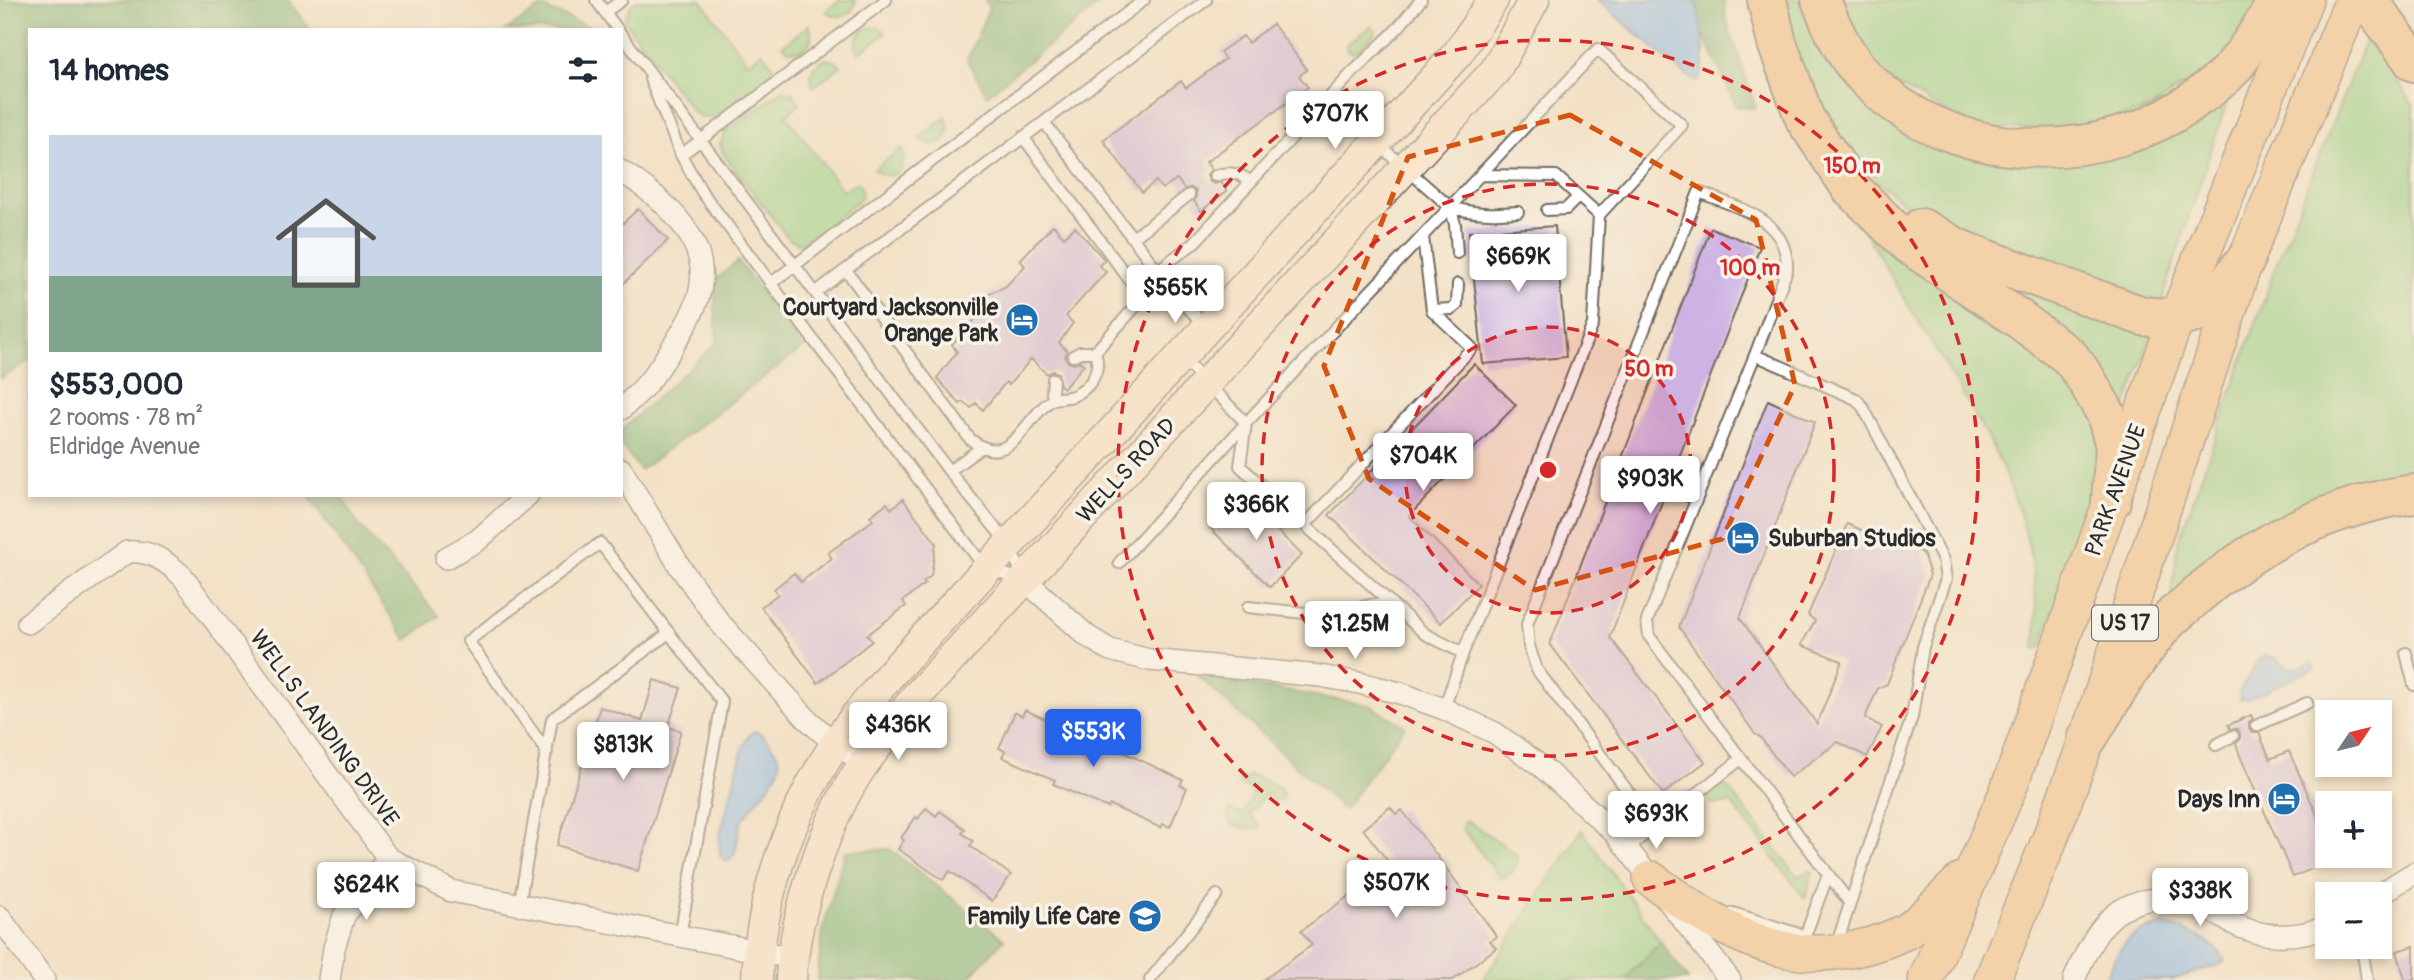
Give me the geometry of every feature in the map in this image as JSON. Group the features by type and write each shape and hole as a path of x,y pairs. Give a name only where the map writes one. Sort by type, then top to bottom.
{"highway":[{"path":"1767,0 1777,43 1805,120 1851,188 1907,243 2019,318 2070,357 2087,379 2106,414 2115,446 2112,500"},
{"path":"1821,0 1841,43 1861,73 1883,94 1913,114 1937,127 1967,138 2026,148 2060,148 2126,136 2165,119 2197,98 2234,67 2279,0"},
{"name":"PARK AVENUE","path":"1926,980 2008,790 2176,319 2305,0"},
{"name":"US 17","path":"1992,980 2087,739 2245,261 2353,0"},
{"path":"2368,0 2409,56"},
{"path":"1805,120 1859,179 1930,235 2024,275 2142,316 2176,319 2198,312 2215,300 2245,261"},
{"path":"2087,739 2131,667 2166,623 2219,576 2313,520 2355,505 2414,494"},
{"path":"1651,879 1729,936 1768,956 1804,963 1841,961 1877,948 1908,930 1972,870"}],"main road":[{"name":"WELLS ROAD","path":"757,966 771,888 793,821 835,744 888,677 1458,53 1493,0"},
{"name":"WELLS ROAD","path":"792,969 807,889 837,814 864,762 915,698 1495,71 1534,0"}],"street":[{"path":"623,173 652,195 684,227 698,252 702,274 697,301 684,329 654,378 623,407"},
{"path":"623,472 682,570 720,623 807,719 835,744 864,762"},
{"path":"446,558 478,540 526,497"},
{"name":"WELLS LANDING DRIVE","path":"28,623 127,552 142,551 170,565 183,577 388,858 451,891 680,936 757,966 792,969"},
{"path":"1024,579 1087,636 1110,650 1135,658 1320,676 1401,693 1444,709 1495,733 1541,766 1615,833 1730,980"},
{"path":"330,980 334,948 344,916 388,858"},
{"path":"2392,887 2414,873"},
{"path":"2074,980 2098,930 2110,916 2139,901 2183,899 2197,903 2242,929 2267,934 2298,935 2315,930"},
{"path":"0,917 44,980"}],"lane":[{"path":"596,0 617,28"},
{"path":"605,12 622,0"},
{"path":"681,155 886,0"},
{"path":"770,284 1144,0"},
{"path":"816,292 1206,0"},
{"path":"1158,270 1194,243 1397,29 1421,0"},
{"path":"623,37 949,471 1009,545 1024,579"},
{"path":"1119,563 1598,49 1682,125 1599,215 1593,324 1463,653 1444,709"},
{"path":"643,64 681,155 702,192 770,284 986,569 1024,579"},
{"path":"1045,122 1180,300 1207,327"},
{"path":"1023,136 1143,298 1095,352 1080,352 1073,356"},
{"path":"1376,143 1450,207 1492,214 1518,212"},
{"path":"1215,176 1233,173 1244,176 1250,182"},
{"path":"1481,175 1556,176 1599,215"},
{"path":"1662,819 1642,810 1537,670 1529,646 1527,624 1699,192 1761,217 1774,229 1783,243 1787,270 1647,621 1649,636 1849,902"},
{"path":"1133,238 1189,195"},
{"path":"1548,210 1566,209 1578,197"},
{"path":"1450,207 1455,224 1457,253"},
{"path":"1305,525 1472,348 1432,310 1423,237"},
{"path":"846,270 971,439 982,447 1007,447 1053,399 1076,395 1089,384 1098,367 1095,352"},
{"path":"1432,310 1452,309 1457,305 1460,298 1458,284"},
{"path":"1755,355 1856,399 1863,407 1946,570 1946,579 1923,647 1912,717 1840,934"},
{"path":"1181,356 1246,424"},
{"path":"1053,379 1053,399"},
{"path":"1246,424 1240,466 1425,634 1463,653"},
{"path":"949,471 982,447"},
{"path":"547,752 468,641 600,543 722,702 680,936"},
{"path":"1248,607 1324,615 1389,601"},
{"path":"519,905 552,719 669,633"},
{"path":"2406,653 2414,685"},
{"path":"2256,726 2307,703"},
{"path":"2216,745 2233,736"},
{"path":"1628,848 1741,759"},
{"path":"1733,913 1805,936 1828,875"},
{"path":"1150,980 1217,895"},
{"path":"2364,959 2367,980"}],"highlighted area":[{"path":"1570,115 1756,220 1795,385 1722,539 1535,590 1369,479 1324,366 1408,157"}],"green space":[{"path":"0,0 288,0 309,28 28,28 28,362 0,379"},
{"path":"638,0 701,0 748,63 762,52 774,68 770,75 715,117 703,118 694,113 630,29 625,18 630,6"},
{"path":"840,0 856,0 849,14 836,16 826,11"},
{"path":"985,0 1104,0 987,95 967,60 989,8"},
{"path":"1687,0 1724,0 1726,19 1756,108 1737,107"},
{"path":"1774,0 1813,0 1843,60 2007,154 2234,80 2162,299 2157,303 1921,216 1905,204 1863,166 1826,121 1805,80"},
{"path":"1834,0 2270,0 2239,49 2118,129 1976,129 1878,74"},
{"path":"541,7 593,28 509,28"},
{"path":"809,25 811,39 805,48 795,51 782,46"},
{"path":"1371,26 1376,30 1375,33 1358,51 1351,52 1346,48 1347,44"},
{"path":"870,27 879,28 886,33 858,54 857,38"},
{"path":"2366,39 2414,105 2414,485 2171,602 2178,543 2277,263"},
{"path":"825,59 841,66 813,87 812,70"},
{"path":"782,91 792,93 800,104 786,115 843,191 857,182 861,187 862,196 857,202 809,240 799,243 789,239 724,155 720,144 725,132"},
{"path":"946,117 948,132 943,141 932,144 919,138"},
{"path":"902,148 904,163 898,172 887,175 874,169"},
{"path":"1847,202 1877,206 2153,330 2040,648 2035,649 2036,603 2032,561 2009,482 1972,409"},
{"path":"738,261 803,348 640,470 623,448 623,428 717,343 714,281"},
{"path":"309,497 342,497 356,522 439,616 407,640"},
{"path":"1198,676 1369,705 1405,726 1344,810"},
{"path":"1252,775 1279,787 1283,796 1274,801 1266,794 1249,814 1260,826 1257,829 1236,826 1227,818 1229,810 1243,814 1253,791 1238,783"},
{"path":"1721,785 1727,787 1798,877 1809,871 1813,872 1805,898 1731,803 1713,805 1708,796"},
{"path":"1464,821 1468,821 1515,853 1518,858 1515,869 1510,874 1500,878 1462,828"},
{"path":"1582,830 1661,942 1624,980 1486,980 1484,978"},
{"path":"890,849 1004,939 967,980 817,980 823,929 845,851"},
{"path":"1661,942 1688,980 1624,980"}],"water":[{"path":"1597,0 1696,0 1704,55 1701,75 1697,82 1682,72"},
{"path":"2265,656 2275,658 2288,668 2302,667 2312,662 2315,668 2248,699 2240,699 2239,693 2258,662"},
{"path":"754,731 768,742 779,758 779,765 777,774 741,823 736,850 726,861 720,856 719,838 743,748"},
{"path":"2164,925 2190,933 2207,942 2225,961 2172,980 2105,980 2120,950 2132,937"}],"building":[{"path":"1273,24 1307,70 1299,76 1308,87 1206,162 1211,169 1207,175 1209,181 1214,184 1221,182 1227,191 1201,211 1194,201 1196,191 1191,188 1184,189 1177,179 1162,189 1156,181 1142,192 1103,140 1181,81 1186,88 1225,59 1220,52 1243,36 1248,43"},
{"path":"638,209 668,240 623,284 623,223"},
{"name":"Courtyard Jacksonville Orange Park","path":"1053,225 1064,237 1075,227 1105,260 1099,265 1106,272 1066,316 1073,323 1059,343 1067,351 1065,357 1068,362 1074,364 1079,361 1084,365 1064,388 1060,385 1058,373 1053,371 1047,374 1031,359 1009,385 1006,382 983,410 976,403 971,408 963,402 960,404 937,378 957,352 952,344 981,313 989,293 1005,287 1025,266 1020,260"},
{"path":"1555,226 1566,357 1483,364 1469,232"},
{"path":"1711,228 1760,247 1610,637 1705,762 1663,794 1550,644"},
{"path":"1474,364 1516,405 1409,516 1479,584 1441,623 1329,515"},
{"path":"1768,400 1815,422 1740,618 1817,724 1842,661 1801,645 1815,621 1808,615 1847,524 1889,541 1892,537 1923,553 1930,575 1887,684 1878,688 1865,718 1882,727 1867,757 1838,742 1790,777 1755,734 1679,627"},
{"path":"1242,496 1302,555 1270,587 1210,528"},
{"path":"903,499 936,543 931,576 903,601 906,606 867,635 872,641 818,683 761,607 778,594 774,589 794,573 801,582 832,558 828,553 873,520 870,516 887,503 891,509"},
{"path":"654,680 681,688 668,727 681,731 638,871 557,845 600,707 642,721"},
{"path":"1025,710 1077,733 1078,731 1183,780 1180,785 1187,788 1170,827 1163,824 1161,828 1110,805 1108,808 1053,784 1055,780 1002,757 1005,751 999,748 1015,712 1022,716"},
{"name":"Days Inn","path":"2251,715 2253,719 2249,722 2249,729 2252,733 2259,733 2270,759 2289,751 2315,810 2315,868 2293,877 2240,756 2236,743 2240,740 2240,733 2237,729 2230,729 2228,725"},
{"path":"1390,807 1396,814 1402,810 1435,853 1497,937 1490,941 1496,948 1453,980 1263,980 1312,945 1301,931 1391,865 1363,829"},
{"path":"926,808 936,816 940,811 965,829 962,833 973,841 970,846 1011,875 992,901 950,871 943,880 898,849 904,840 901,838"},
{"path":"2414,946 2414,980 2405,980 2397,951"}],"place":[{"name":"Courtyard Jacksonville Orange Park","path":"1022,320"},
{"name":"Suburban Studios","path":"1743,538"},
{"name":"Days Inn","path":"2284,799"},
{"name":"Family Life Care","path":"1145,916"}]}
